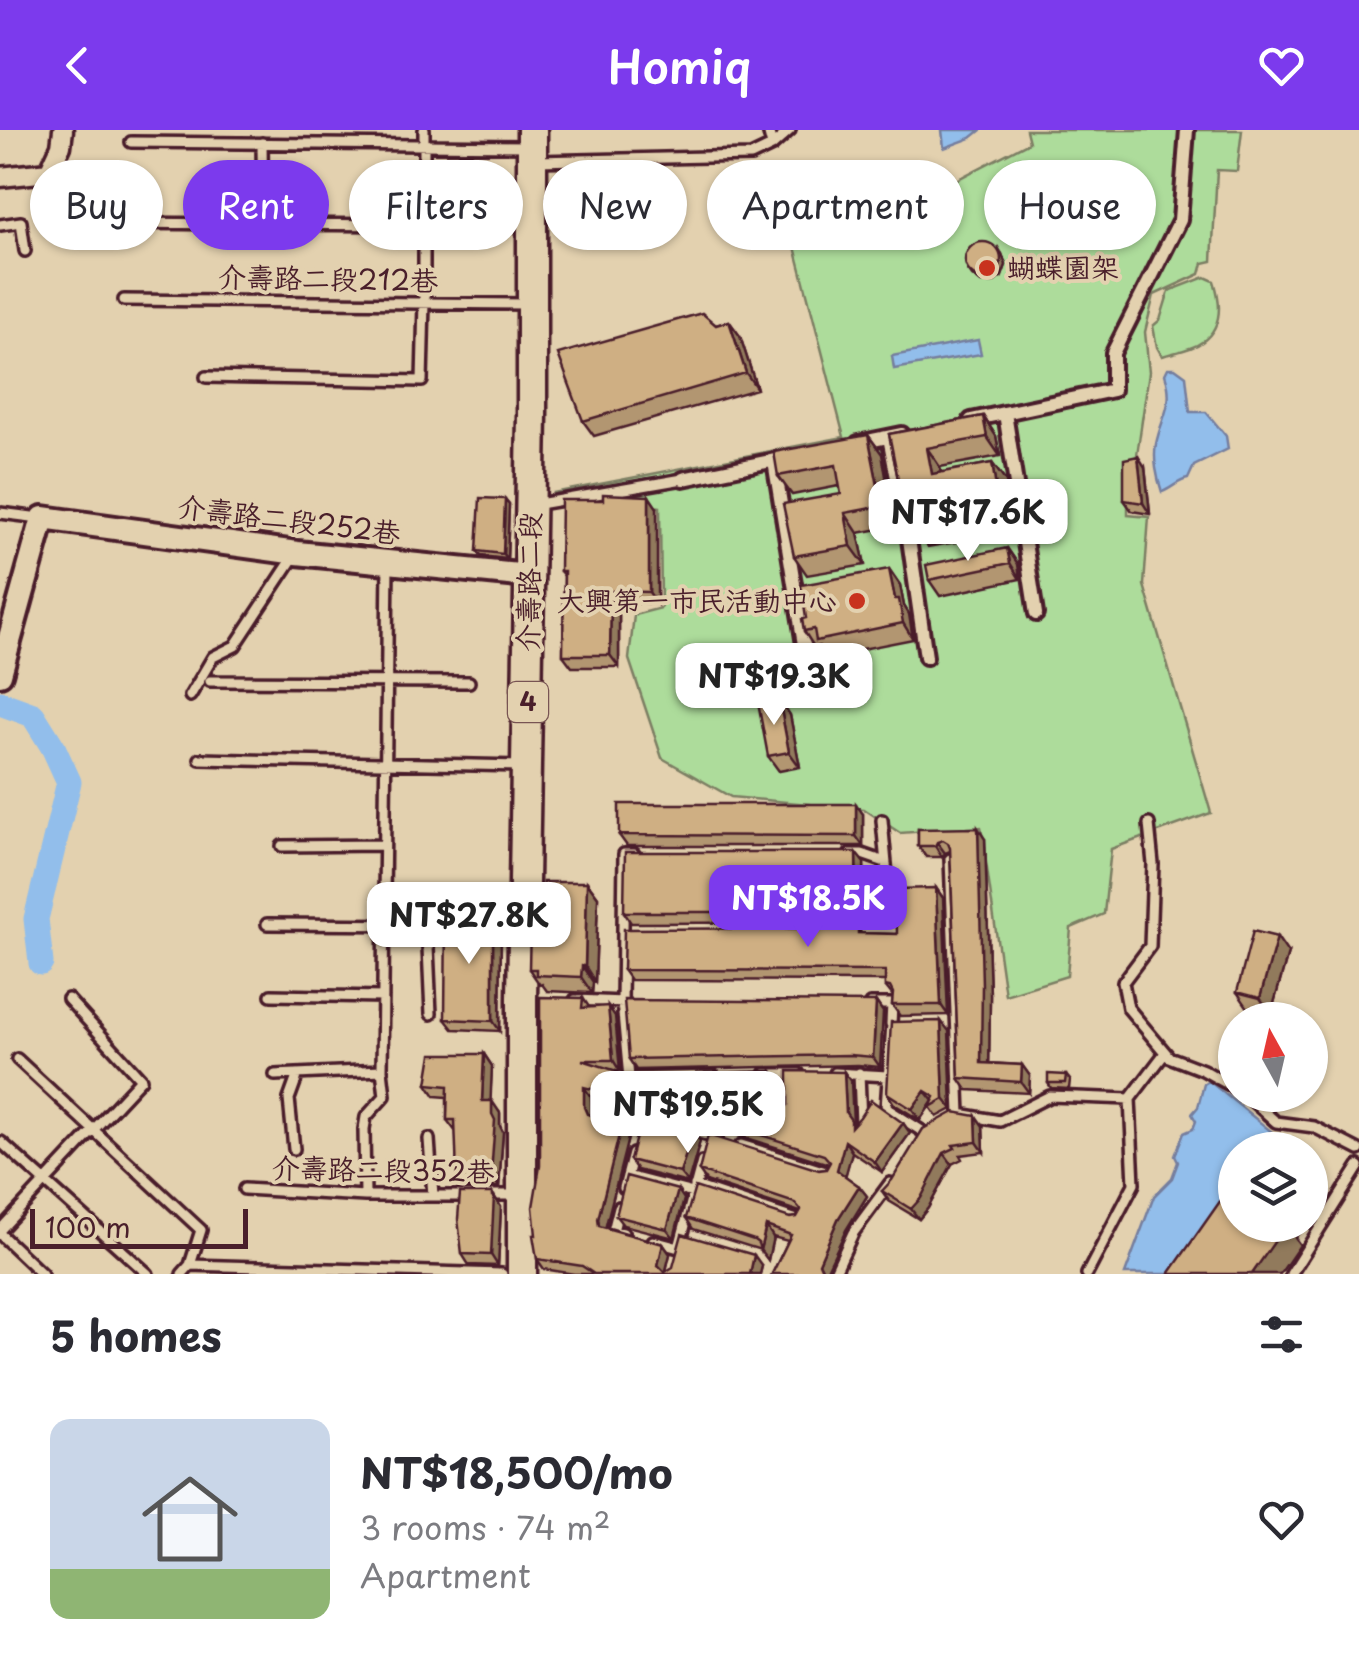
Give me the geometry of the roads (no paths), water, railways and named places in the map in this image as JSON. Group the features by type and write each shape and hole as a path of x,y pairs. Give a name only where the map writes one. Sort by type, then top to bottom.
{"main road":[{"name":"介壽路二段","path":"522,1274 530,998 527,766 532,146"}],"street":[{"path":"0,177 50,172 63,130"},
{"path":"966,421 1113,390 1113,353 1180,220 1187,130"},
{"path":"1005,413 1036,614"},
{"path":"839,447 908,432"},
{"path":"889,436 926,657"},
{"path":"683,479 806,454"},
{"path":"774,460 807,663 831,677"},
{"path":"0,674 43,518"},
{"name":"介壽路二段252巷","path":"43,518 297,553 529,576"}],"lane":[{"path":"343,130 343,144"},
{"path":"424,130 424,160"},
{"path":"768,130 772,146"},
{"path":"131,142 532,146 751,156 772,146 790,130"},
{"path":"262,143 262,160"},
{"path":"0,225 21,222 25,252"},
{"path":"206,377 422,381 424,250"},
{"name":"介壽路二段212巷","path":"124,300 532,304"},
{"path":"530,506 683,479"},
{"path":"0,513 43,518"},
{"path":"190,696 213,657 235,646 297,553"},
{"path":"365,1196 366,1117 385,1096 383,845 388,563"},
{"path":"210,681 469,682"},
{"path":"200,760 527,766"},
{"path":"834,930 892,930 882,820"},
{"path":"1149,824 1153,864 1150,946 1123,982 1128,1008 1169,1057 1218,1078"},
{"path":"282,846 383,845"},
{"path":"644,854 624,854 622,1002 629,1078 728,1075"},
{"path":"842,854 862,854 885,862"},
{"path":"950,858 960,1114"},
{"path":"267,924 427,925 431,1014"},
{"path":"622,930 641,930"},
{"path":"271,995 383,997"},
{"path":"42,1274 0,1232 141,1079 68,999"},
{"path":"572,1000 641,1002"},
{"path":"853,1004 892,1004 886,1108 925,1134"},
{"path":"940,1024 957,1023"},
{"path":"891,1024 907,1024"},
{"path":"1087,1274 1134,1184 1130,1099 1165,1052"},
{"path":"17,1059 201,1230 190,1265 182,1274"},
{"path":"275,1075 382,1070"},
{"path":"859,1073 861,1122"},
{"path":"294,1148 289,1099 298,1074"},
{"path":"787,1074 788,1114"},
{"path":"748,1075 805,1074"},
{"path":"823,1074 887,1076"},
{"path":"948,1120 960,1114 1000,1121 1050,1096 1130,1099"},
{"path":"603,1107 829,1173"},
{"path":"1265,1112 1276,1122 1314,1128 1359,1150"},
{"path":"638,1132 642,1117"},
{"path":"915,1148 925,1134 937,1127"},
{"path":"676,1261 710,1136"},
{"path":"428,1139 434,1196"},
{"path":"1,1142 148,1274"},
{"path":"630,1235 613,1230 634,1146"},
{"path":"1290,1274 1359,1166"},
{"path":"627,1176 694,1190 800,1221"},
{"path":"834,1274 853,1233 894,1176"},
{"name":"介壽路二段352巷","path":"244,1189 365,1196 522,1196"},
{"path":"683,1234 698,1239"},
{"path":"646,1240 679,1248"},
{"path":"190,1265 502,1274"}],"water":[{"path":"942,130 981,130 944,148"},
{"path":"978,340 981,354 894,369 892,356"},
{"path":"1168,368 1186,376 1190,412 1206,412 1226,436 1228,449 1194,466 1188,479 1162,492 1155,450 1168,402"},
{"path":"1209,1081 1218,1088 1218,1112 1247,1112 1272,1132 1218,1132 1218,1214 1173,1274 1125,1274 1154,1196 1172,1178 1184,1133 1193,1129 1196,1121 1192,1114 1204,1084"}],"waterway":[{"path":"0,703 33,715 69,782 36,919 41,963"}],"place":[{"name":"蝴蝶園架","path":"987,268"},
{"name":"大興第一市民活動中心","path":"857,601"}]}
